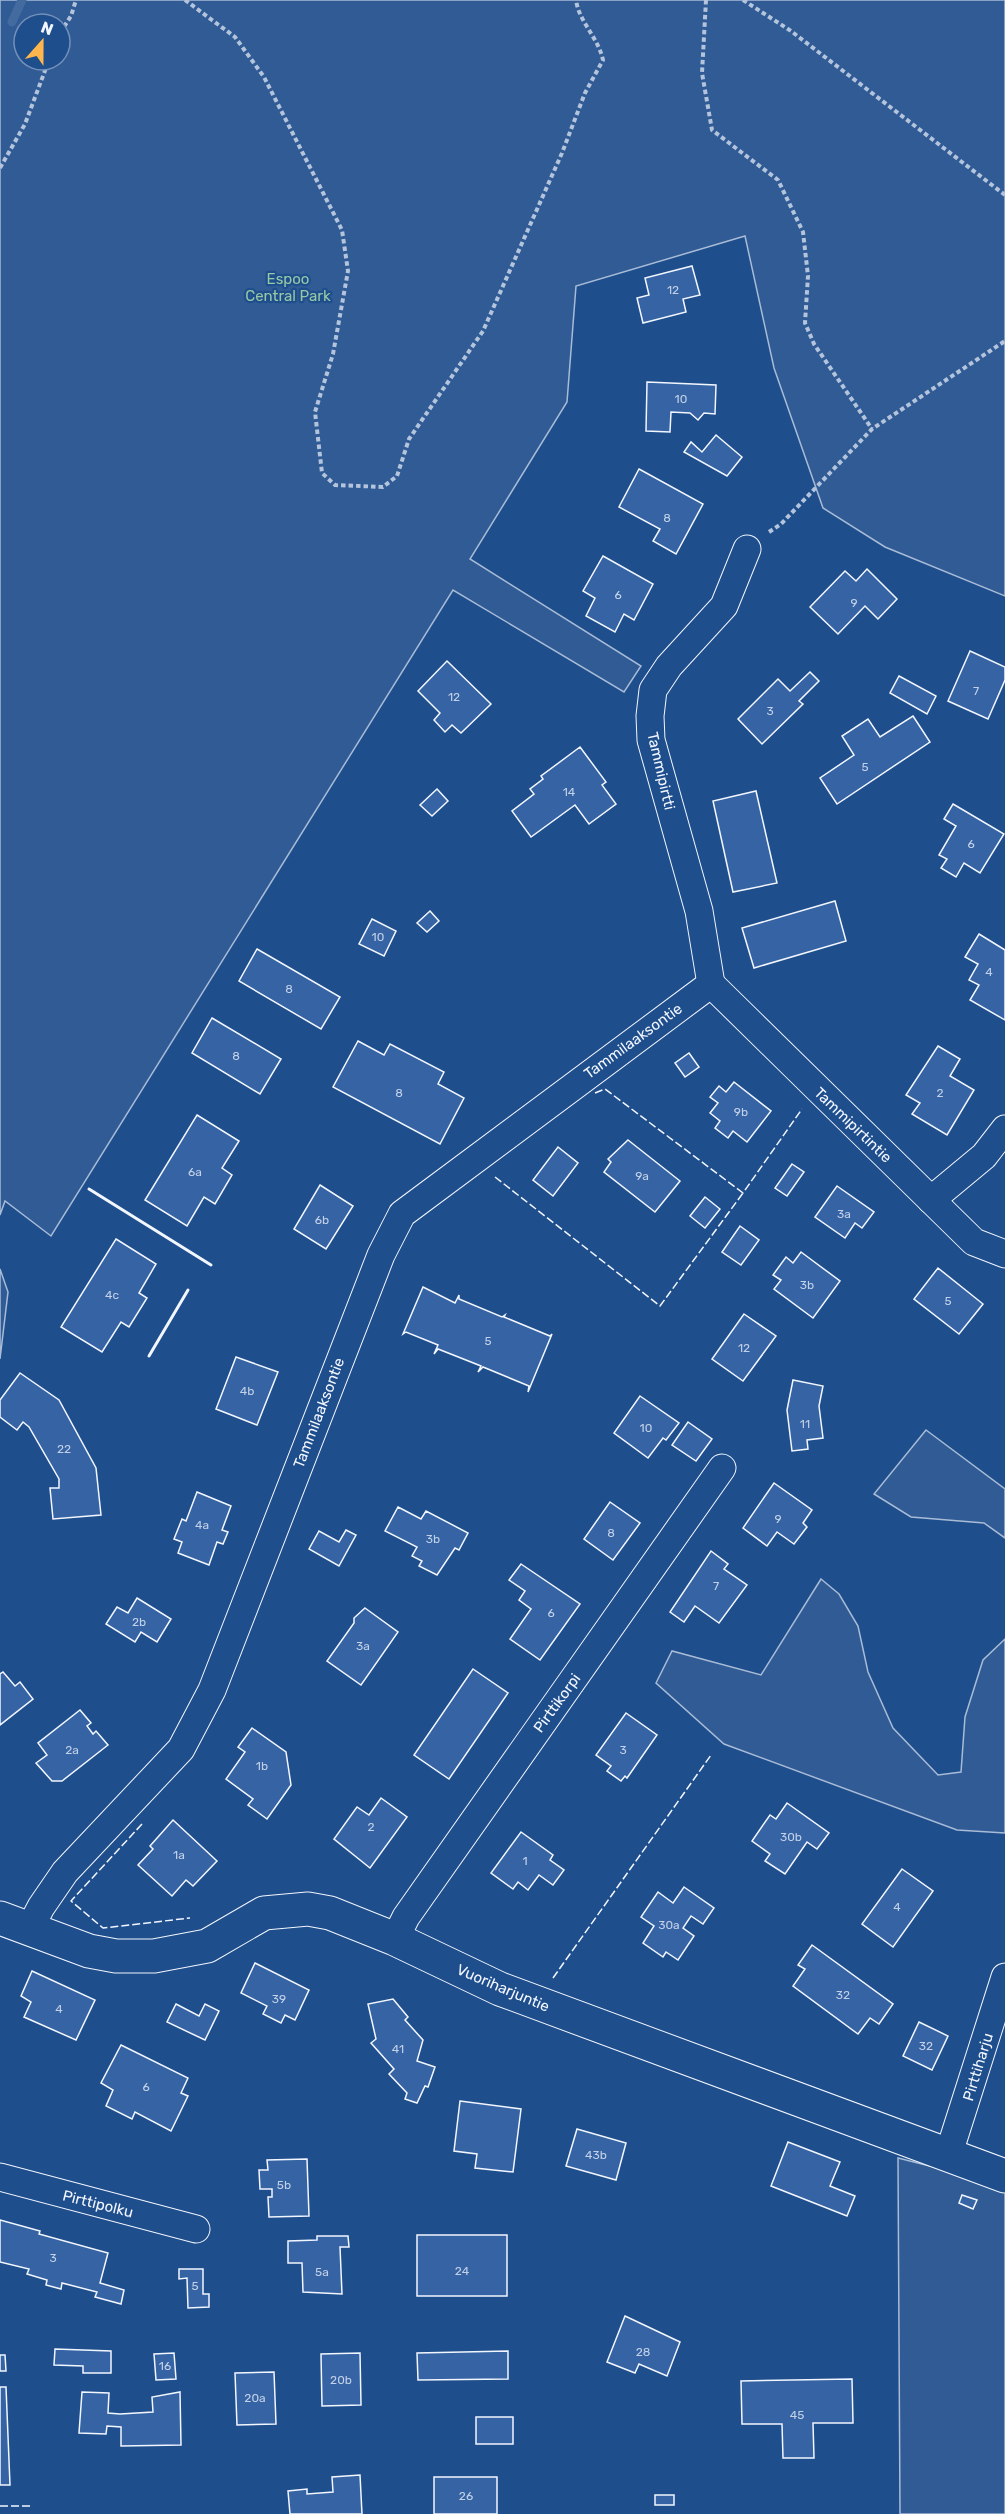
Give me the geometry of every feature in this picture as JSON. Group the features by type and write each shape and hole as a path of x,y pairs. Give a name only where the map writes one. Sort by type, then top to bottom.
{"street":[{"name":"Tammipirtti","path":"711,984 699,911 651,740 650,716 653,690 669,666 724,606 747,549"},
{"name":"Tammipirtintie","path":"711,984 974,1242 1005,1254"},
{"name":"Tammilaaksontie","path":"14,1924 41,1906 65,1872 181,1749 212,1690 381,1255 402,1214 711,984"},
{"path":"931,1200 984,1156 1005,1129"},
{"name":"Pirttikorpi","path":"394,1939 406,1917 722,1468"},
{"name":"Vuoriharjuntie","path":"14,1924 89,1951 116,1956 154,1956 207,1946 264,1914 308,1909 330,1913 394,1939 500,1989 1005,2176"},
{"name":"Pirttiharju","path":"948,2156 1005,1977"},
{"name":"Pirttipolku","path":"0,2177 196,2229"}],"path":[{"path":"184,0 235,37 264,77 342,230 348,271 333,354 315,412 322,473 335,484 383,488 397,476 409,439 483,331 562,153 585,93 603,60 600,43 578,9 576,0"},
{"path":"706,0 702,73 712,130 778,180 803,232 808,276 805,323 814,344 872,429"},
{"path":"743,0 790,31 1005,195"},
{"path":"0,168 25,124 44,72"},
{"path":"747,549 781,524 872,429 1005,341"}],"shaded area":[{"name":"Espoo Central Park","path":"0,0 1005,0 1005,596 885,547 823,508 774,368 745,236 576,286 567,402 470,559 641,666 624,692 453,590 51,1236 5,1201 0,1215"},
{"path":"0,1269 8,1292 0,1359"},
{"path":"926,1430 1005,1489 1005,1538 984,1523 911,1517 874,1494"},
{"path":"821,1579 839,1594 858,1626 868,1672 893,1728 938,1775 961,1772 965,1717 983,1660 1005,1639 1005,1833 957,1830 724,1744 656,1683 672,1651 761,1675"},
{"path":"898,2158 1005,2185 1005,2514 900,2514"}],"building":[{"path":"692,266 700,295 683,299 686,312 643,323 637,298 649,295 645,278"},
{"path":"647,382 716,385 715,414 704,413 698,420 690,413 671,412 670,432 646,431"},
{"path":"716,435 742,457 727,476 684,452 691,442 702,452"},
{"path":"639,469 703,504 676,554 653,541 660,529 619,507"},
{"path":"603,556 653,584 634,620 624,614 615,632 586,616 595,598 583,591"},
{"path":"867,569 897,599 878,619 865,606 838,634 810,607 845,571 856,581"},
{"path":"970,651 1005,667 1005,680 988,719 948,701"},
{"path":"447,661 491,704 461,733 452,725 445,732 434,720 440,713 418,691"},
{"path":"810,672 819,681 799,701 803,704 762,744 738,719 778,679 790,691"},
{"path":"899,676 936,696 927,714 890,693"},
{"path":"913,716 930,742 837,804 820,778 854,755 842,736 868,719 880,737"},
{"path":"580,747 606,782 602,785 616,804 589,824 575,805 531,837 512,811 534,794 530,789 543,779 541,776"},
{"path":"437,789 448,801 432,816 420,805"},
{"path":"756,791 777,883 733,892 713,801"},
{"path":"953,804 1004,834 980,873 964,863 956,877 941,868 947,859 939,855 956,826 944,819"},
{"path":"835,901 846,941 754,968 742,928"},
{"path":"430,911 439,921 427,932 417,923"},
{"path":"372,919 396,931 384,956 359,944"},
{"path":"979,934 1005,950 1005,1020 970,1000 979,985 969,980 978,964 965,957"},
{"path":"257,949 340,997 321,1029 239,981"},
{"path":"212,1018 281,1059 260,1094 192,1053"},
{"path":"358,1041 384,1055 390,1044 444,1072 438,1084 464,1098 440,1144 333,1087"},
{"path":"938,1046 960,1059 950,1076 974,1090 947,1135 912,1114 920,1103 906,1095"},
{"path":"689,1053 699,1067 685,1077 675,1063"},
{"path":"734,1082 771,1111 747,1142 733,1131 728,1138 715,1128 720,1121 710,1113 718,1103 710,1097 719,1086 726,1092"},
{"path":"197,1115 239,1141 222,1168 232,1175 215,1204 204,1197 187,1226 145,1200"},
{"path":"628,1140 680,1181 655,1212 604,1172 611,1162 608,1159"},
{"path":"558,1147 578,1163 553,1196 533,1180"},
{"path":"792,1164 804,1172 787,1196 775,1188"},
{"path":"320,1185 353,1206 326,1249 294,1229"},
{"path":"837,1186 874,1212 862,1228 855,1223 845,1238 815,1217"},
{"path":"705,1197 720,1209 705,1228 690,1216"},
{"path":"740,1226 759,1240 741,1265 722,1252"},
{"path":"116,1239 156,1264 139,1293 147,1298 129,1327 121,1322 102,1352 61,1327"},
{"path":"801,1252 840,1281 813,1318 774,1289 781,1280 773,1275 786,1257 793,1263"},
{"path":"938,1268 983,1304 959,1334 914,1299"},
{"path":"423,1287 455,1303 459,1295 459,1299 502,1317 505,1315 504,1317 550,1336 552,1334 528,1392 529,1386 483,1367 478,1372 481,1366 438,1349 434,1354 438,1345 406,1332 403,1334"},
{"path":"744,1314 776,1336 743,1381 712,1359"},
{"path":"236,1357 278,1372 257,1425 216,1409"},
{"path":"20,1373 59,1400 96,1468 101,1515 53,1519 50,1488 59,1488 59,1479 29,1427 23,1422 17,1430 0,1417 0,1400"},
{"path":"793,1380 823,1386 819,1406 823,1438 807,1440 808,1449 792,1451 787,1410"},
{"path":"640,1396 679,1423 666,1440 663,1438 648,1458 614,1433"},
{"path":"688,1422 712,1439 696,1461 672,1445"},
{"path":"774,1483 812,1510 803,1523 807,1527 794,1544 777,1532 767,1546 743,1528"},
{"path":"197,1492 231,1506 222,1530 228,1532 223,1544 217,1542 209,1565 178,1553 182,1542 174,1539 182,1519 186,1521"},
{"path":"610,1502 640,1523 613,1560 584,1539"},
{"path":"398,1507 421,1519 426,1511 468,1533 459,1550 455,1548 437,1575 419,1566 422,1561 412,1556 417,1547 385,1531"},
{"path":"346,1530 356,1535 339,1566 309,1549 319,1531 339,1542"},
{"path":"711,1551 728,1564 724,1569 747,1585 719,1623 695,1606 684,1622 670,1612"},
{"path":"521,1564 580,1604 540,1660 510,1639 531,1609 519,1600 525,1591 509,1580"},
{"path":"137,1598 171,1619 157,1642 141,1632 135,1642 106,1624 117,1607 128,1613"},
{"path":"365,1608 398,1632 361,1685 327,1661 354,1623 354,1618"},
{"path":"473,1669 508,1693 449,1779 414,1755"},
{"path":"3,1672 15,1686 20,1682 33,1699 0,1725 0,1674"},
{"path":"80,1710 91,1723 87,1726 93,1734 96,1731 108,1745 62,1781 52,1781 36,1763 47,1755 38,1743"},
{"path":"626,1713 657,1735 627,1778 625,1776 621,1781 607,1771 611,1766 596,1755"},
{"path":"252,1728 286,1752 291,1785 267,1819 248,1805 253,1799 226,1779 245,1752 238,1747"},
{"path":"381,1798 407,1817 370,1868 334,1839 357,1807 369,1815"},
{"path":"787,1803 829,1833 817,1849 807,1842 785,1874 765,1861 770,1854 752,1841 770,1815 776,1819"},
{"path":"173,1820 217,1861 193,1886 186,1880 172,1896 138,1865 153,1849 150,1846"},
{"path":"521,1832 553,1855 550,1860 564,1870 553,1885 539,1875 528,1890 518,1882 513,1889 491,1873"},
{"path":"902,1869 933,1891 893,1947 862,1924"},
{"path":"684,1887 714,1908 703,1924 691,1916 683,1928 694,1936 678,1960 666,1952 663,1957 643,1943 654,1926 641,1917 658,1892 673,1903"},
{"path":"812,1945 893,2004 879,2024 870,2018 858,2034 793,1986 805,1969 798,1965"},
{"path":"255,1963 309,1990 295,2020 285,2015 281,2023 263,2014 267,2006 241,1993"},
{"path":"32,1971 95,2000 76,2040 24,2017 31,2002 21,1996"},
{"path":"393,1999 408,2017 405,2020 423,2040 417,2061 435,2067 428,2087 425,2086 417,2103 405,2099 407,2093 389,2074 394,2069 371,2043 376,2039 368,2004"},
{"path":"176,2004 199,2016 205,2004 219,2011 205,2040 167,2022"},
{"path":"919,2022 948,2036 932,2070 903,2056"},
{"path":"121,2045 188,2078 181,2093 188,2096 171,2131 135,2112 132,2119 106,2106 113,2090 101,2083"},
{"path":"460,2101 521,2109 513,2172 475,2168 477,2154 454,2151"},
{"path":"577,2129 626,2143 616,2180 566,2166"},
{"path":"788,2142 840,2162 830,2186 855,2196 847,2216 771,2186"},
{"path":"307,2159 309,2216 269,2217 268,2197 272,2197 272,2189 260,2189 259,2170 268,2170 267,2160"},
{"path":"962,2195 977,2200 973,2209 959,2203"},
{"path":"0,2220 40,2231 39,2234 108,2253 100,2283 124,2290 121,2304 95,2297 97,2292 62,2283 61,2289 46,2285 47,2280 27,2274 29,2269 0,2262"},
{"path":"417,2235 507,2235 507,2296 417,2296"},
{"path":"317,2236 348,2236 349,2247 340,2247 342,2294 303,2292 302,2263 288,2263 288,2241 317,2240"},
{"path":"179,2269 203,2269 203,2294 209,2294 209,2307 188,2308 187,2278 179,2279"},
{"path":"625,2316 680,2342 667,2376 639,2364 635,2373 607,2362"},
{"path":"55,2349 111,2351 111,2373 83,2373 83,2366 54,2365"},
{"path":"508,2351 508,2379 418,2380 417,2353"},
{"path":"174,2353 176,2379 156,2380 154,2354"},
{"path":"360,2353 361,2405 322,2406 321,2354"},
{"path":"0,2355 5,2355 6,2371 0,2371"},
{"path":"274,2372 276,2424 237,2425 235,2373"},
{"path":"852,2379 853,2423 813,2423 814,2458 783,2458 782,2424 742,2424 741,2381"},
{"path":"0,2387 6,2387 10,2485 0,2485"},
{"path":"82,2392 109,2393 108,2413 120,2414 153,2412 152,2397 180,2392 181,2445 121,2446 121,2427 107,2426 106,2434 79,2433"},
{"path":"476,2417 513,2417 513,2444 476,2444"},
{"path":"360,2475 362,2514 290,2514 288,2491 307,2489 307,2494 333,2492 332,2477"},
{"path":"434,2477 497,2477 497,2514 434,2514"},
{"path":"655,2495 674,2495 674,2505 655,2505"}],"waterway":[{"path":"17,12 22,0"}],"fence":[{"path":"595,1093 605,1089 743,1193 802,1109"},
{"path":"495,1177 660,1306 743,1193"},
{"path":"553,1978 711,1755"},
{"path":"142,1824 71,1901 103,1928 190,1918"},
{"path":"0,2506 32,2506"}],"wall":[{"path":"89,1189 211,1265"},
{"path":"149,1356 188,1290"}]}
